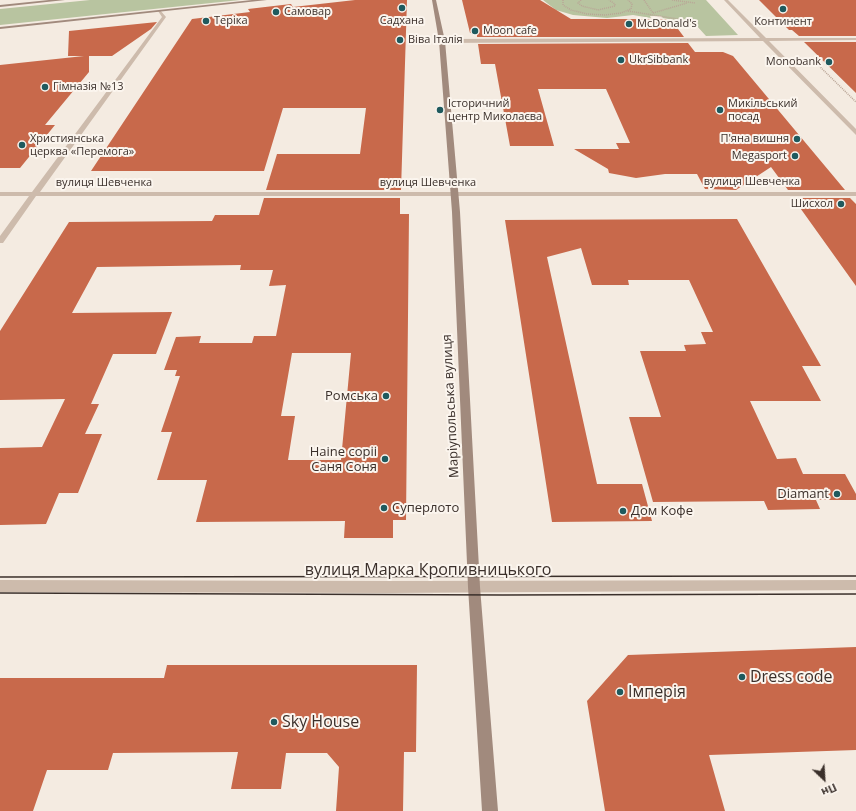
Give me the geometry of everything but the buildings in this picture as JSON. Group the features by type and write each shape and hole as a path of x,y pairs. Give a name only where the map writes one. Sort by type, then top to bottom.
{"street":[{"path":"0,6 63,0"},
{"path":"0,28 265,0"},
{"name":"Маріупольська вулиця","path":"434,0 442,41 455,194 474,587 490,811"},
{"path":"726,0 856,133"},
{"path":"0,241 164,17 160,11"},
{"path":"442,41 856,39"},
{"name":"вулиця Шевченка","path":"0,194 856,194"},
{"name":"вулиця Марка Кропивницького","path":"0,586 474,587 856,585"}],"path":[{"path":"563,0 563,5 568,8 587,14 611,15 628,11 694,22"},
{"path":"581,0 578,3 582,6 602,10 610,9 616,6 614,2 609,0"},
{"path":"628,0 633,6 628,11"},
{"path":"644,0 655,15"},
{"path":"672,0 695,3"},
{"path":"653,13 688,3"},
{"path":"808,55 856,102"}],"green space":[{"path":"90,0 240,0 0,25 0,9"},
{"path":"543,0 706,0 738,35 706,36 696,25 687,25 684,22 663,18 661,16 650,16 651,18 633,15 607,18 573,15 556,10"}],"tram line":[{"path":"0,577 856,576"},
{"path":"0,593 503,595 856,594"}],"place":[{"name":"Садхана","path":"402,8"},
{"name":"Континент","path":"783,9"},
{"name":"Самовар","path":"276,12"},
{"name":"Теріка","path":"206,21"},
{"name":"McDonald's","path":"629,24"},
{"name":"Moon cafe","path":"475,31"},
{"name":"Віва Італія","path":"400,40"},
{"name":"UkrSibbank","path":"621,60"},
{"name":"Monobank","path":"829,62"},
{"name":"Гімназія №13","path":"45,87"},
{"name":"Історичний центр Миколаєва","path":"440,110"},
{"name":"Микільський посад","path":"720,110"},
{"name":"П'яна вишня","path":"797,139"},
{"name":"Християнська церква «Перемога»","path":"22,145"},
{"name":"Megasport","path":"795,156"},
{"name":"Шисхол","path":"841,204"},
{"name":"Ромська","path":"386,396"},
{"name":"Haine copii Саня Соня","path":"385,459"},
{"name":"Diamant","path":"837,494"},
{"name":"Суперлото","path":"384,508"},
{"name":"Дом Кофе","path":"623,511"},
{"name":"Dress code","path":"742,677"},
{"name":"Імперія","path":"620,692"},
{"name":"Sky House","path":"274,722"}]}
